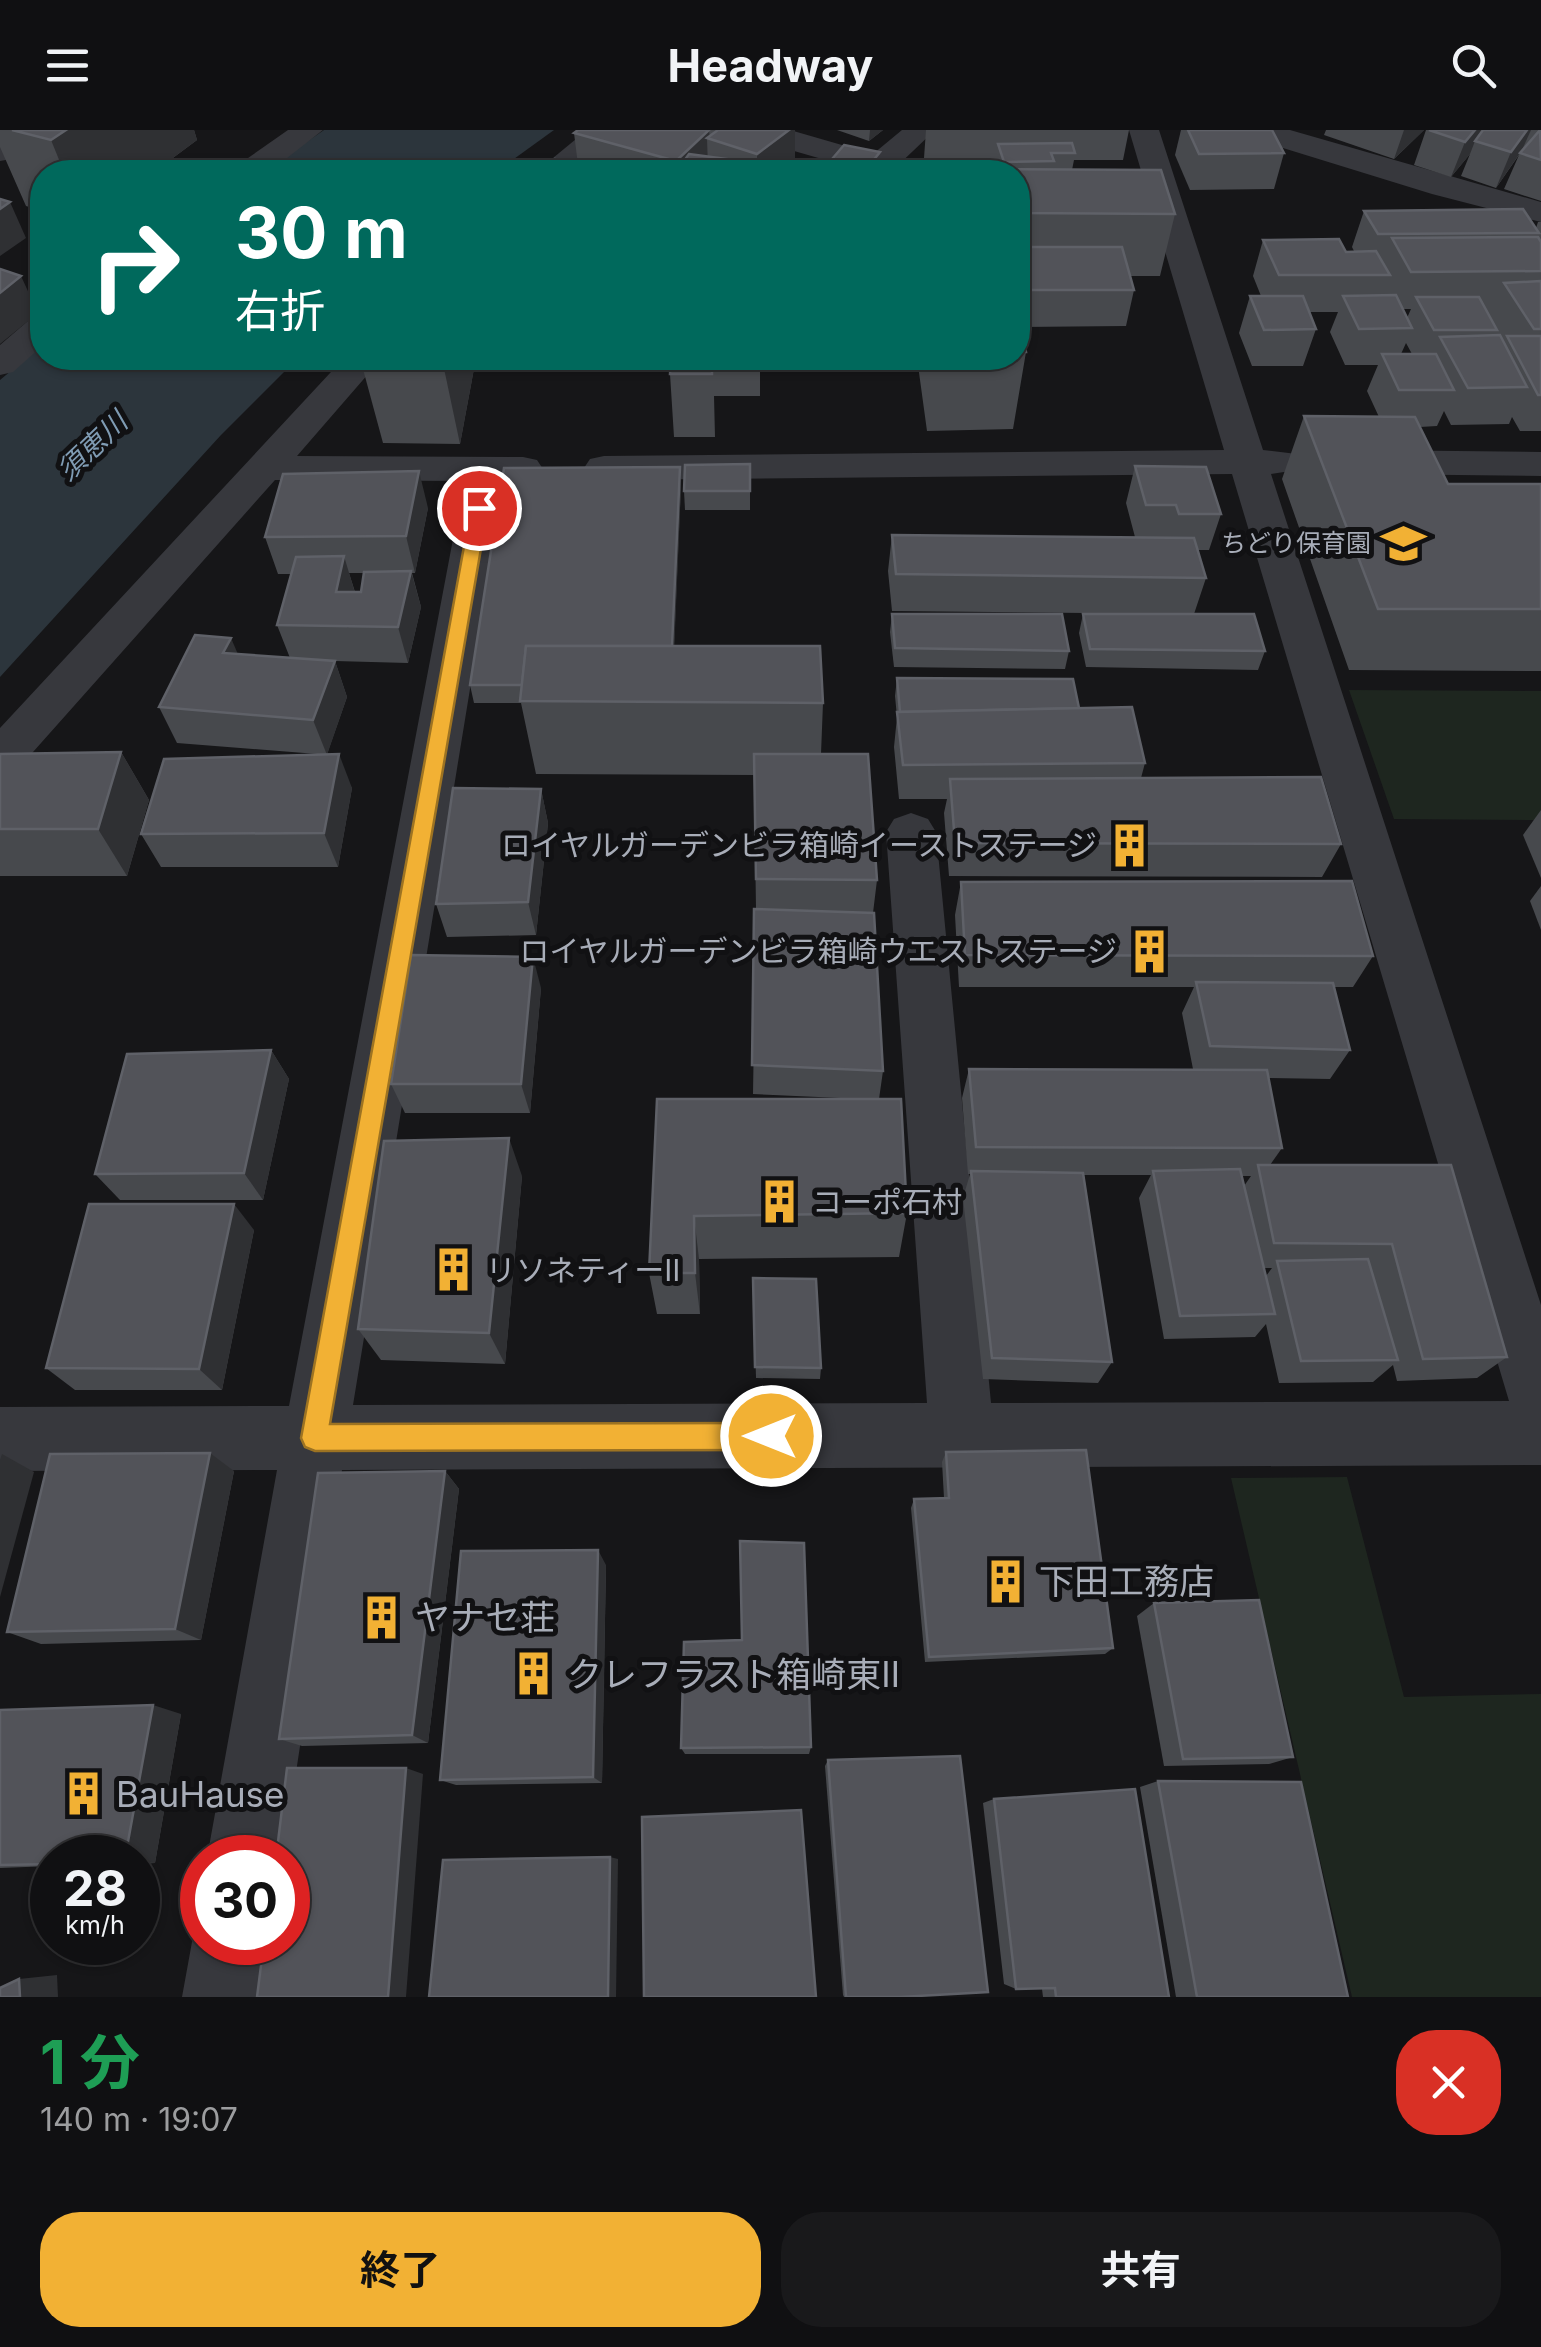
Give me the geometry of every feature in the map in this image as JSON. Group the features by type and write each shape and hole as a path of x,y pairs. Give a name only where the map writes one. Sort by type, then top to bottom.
{"street":[{"path":"0,152 35,130"},
{"path":"267,160 308,130"},
{"path":"568,160 607,130"},
{"path":"757,130 858,160"},
{"path":"885,160 920,130"},
{"path":"1144,130 1541,1403"},
{"path":"1258,130 1443,187 1541,212"},
{"path":"0,364 30,338"},
{"path":"0,758 353,370"},
{"path":"263,468 1541,464"},
{"path":"250,1835 315,1438 486,470"},
{"path":"911,832 962,1436"},
{"path":"0,1439 1541,1434"},
{"path":"222,1997 228,1965"}],"shaded area":[{"path":"1349,690 1541,691 1541,820 1394,819"},
{"path":"1347,1477 1404,1697 1541,1694 1541,1997 1352,1997 1231,1478"}],"water":[{"path":"324,130 554,130 513,160 280,160"},
{"name":"須恵川","path":"30,355 30,370 286,370 221,435 0,677 0,380"}],"building":[{"path":"12,130 66,130 51,140"},
{"path":"578,130 709,130 677,160 574,133"},
{"path":"718,130 789,130 757,154 707,138"},
{"path":"1188,130 1272,130 1284,153 1199,154"},
{"path":"1429,130 1475,130 1465,142"},
{"path":"1483,130 1527,130 1511,152 1475,141"},
{"path":"1540,130 1541,160 1520,153"},
{"path":"1072,143 1075,153 1051,153 1054,161 1003,160 998,144"},
{"path":"844,145 880,152 874,160 831,160"},
{"path":"689,154 734,160 685,160"},
{"path":"1030,169 1161,170 1175,214 1030,213"},
{"path":"1523,209 1539,233 1378,234 1364,211"},
{"path":"1538,237 1541,271 1411,272 1392,238"},
{"path":"1339,239 1346,252 1376,251 1390,275 1279,275 1263,240"},
{"path":"1030,247 1122,247 1134,290 1030,290"},
{"path":"0,269 21,276 0,293"},
{"path":"1541,281 1541,329 1534,329 1504,283"},
{"path":"1396,295 1412,328 1359,329 1343,296"},
{"path":"1250,296 1303,296 1316,329 1264,330"},
{"path":"1416,297 1479,297 1497,330 1434,330"},
{"path":"1500,335 1527,387 1468,388 1440,337"},
{"path":"1507,336 1541,336 1541,395 1538,395"},
{"path":"1382,354 1436,354 1454,390 1399,390"},
{"path":"670,370 712,370 712,374 670,374"},
{"path":"1304,416 1415,417 1448,484 1541,484 1541,609 1378,609"},
{"path":"750,464 750,491 684,491 685,465"},
{"path":"1135,466 1206,467 1221,514 1179,514 1176,505 1146,505"},
{"path":"680,467 672,646 526,646 522,685 470,685 504,468"},
{"path":"419,471 406,536 265,537 283,474"},
{"path":"892,535 1194,538 1206,578 896,574"},
{"path":"344,556 336,592 361,592 364,572 411,571 398,627 277,625 296,557"},
{"path":"892,614 1062,614 1069,651 895,648"},
{"path":"1083,614 1254,614 1265,651 1090,649"},
{"path":"195,635 231,638 223,653 335,661 313,720 159,707"},
{"path":"526,646 820,646 823,703 520,701"},
{"path":"897,678 1073,679 1079,708 900,712"},
{"path":"1132,707 1145,763 903,765 897,712"},
{"path":"121,752 98,829 0,829 0,754"},
{"path":"339,754 324,833 141,834 164,759"},
{"path":"754,754 868,754 877,880 756,879"},
{"path":"1321,777 1341,844 955,843 950,779"},
{"path":"453,788 541,789 528,902 436,904"},
{"path":"1352,881 1373,956 965,955 961,882"},
{"path":"754,909 874,913 883,1071 752,1065"},
{"path":"411,955 533,957 521,1084 391,1084"},
{"path":"1196,982 1333,983 1350,1050 1210,1046"},
{"path":"271,1050 244,1173 95,1174 127,1054"},
{"path":"969,1069 1267,1070 1282,1148 976,1147"},
{"path":"657,1099 901,1099 907,1213 694,1216 695,1273 649,1273"},
{"name":"リソネティーⅡ","path":"509,1138 489,1333 358,1329 384,1141"},
{"path":"1258,1165 1451,1165 1507,1357 1423,1359 1392,1244 1274,1243"},
{"path":"1240,1169 1275,1314 1180,1316 1153,1171"},
{"path":"971,1171 1083,1173 1112,1362 992,1358"},
{"path":"89,1204 234,1204 199,1369 46,1368"},
{"path":"1368,1259 1398,1360 1301,1361 1277,1261"},
{"path":"753,1278 816,1279 821,1368 755,1367"},
{"name":"下田工務店","path":"1086,1450 1113,1648 929,1657 914,1499 949,1498 946,1452"},
{"path":"210,1453 175,1629 7,1632 50,1454"},
{"name":"ヤナセ荘","path":"445,1471 412,1735 279,1739 318,1473"},
{"path":"740,1541 804,1543 811,1747 681,1748 684,1642 742,1640"},
{"name":"クレフラスト箱崎東Ⅱ","path":"598,1550 593,1777 440,1780 461,1551"},
{"path":"1259,1600 1293,1757 1183,1759 1154,1603"},
{"name":"BauHause","path":"153,1705 129,1835 30,1835 30,1864 0,1865 0,1710"},
{"path":"960,1756 988,1992 846,1997 828,1760"},
{"path":"287,1768 406,1768 388,1997 257,1997 261,1965 310,1965 310,1835 279,1835"},
{"path":"1158,1781 1301,1782 1348,1997 1197,1997"},
{"path":"1135,1789 1169,1997 1056,1997 1055,1988 1016,1989 994,1799"},
{"path":"801,1810 816,1997 644,1997 642,1817"},
{"path":"610,1857 608,1997 429,1997 443,1860"},
{"path":"19,1979 20,1997 0,1997 0,1988"}],"place":[{"name":"ちどり保育園","path":"1404,543"},
{"name":"ロイヤルガーデンビラ箱崎イーストステージ","path":"1130,845"},
{"name":"ロイヤルガーデンビラ箱崎ウエストステージ","path":"1150,951"},
{"name":"コーポ石村","path":"779,1202"},
{"name":"リソネティーⅡ","path":"453,1270"},
{"name":"下田工務店","path":"1006,1581"},
{"name":"ヤナセ荘","path":"382,1617"},
{"name":"クレフラスト箱崎東Ⅱ","path":"534,1674"},
{"name":"BauHause","path":"83,1794"}],"route":[{"path":"479,508 315,1438 771,1436"}]}
